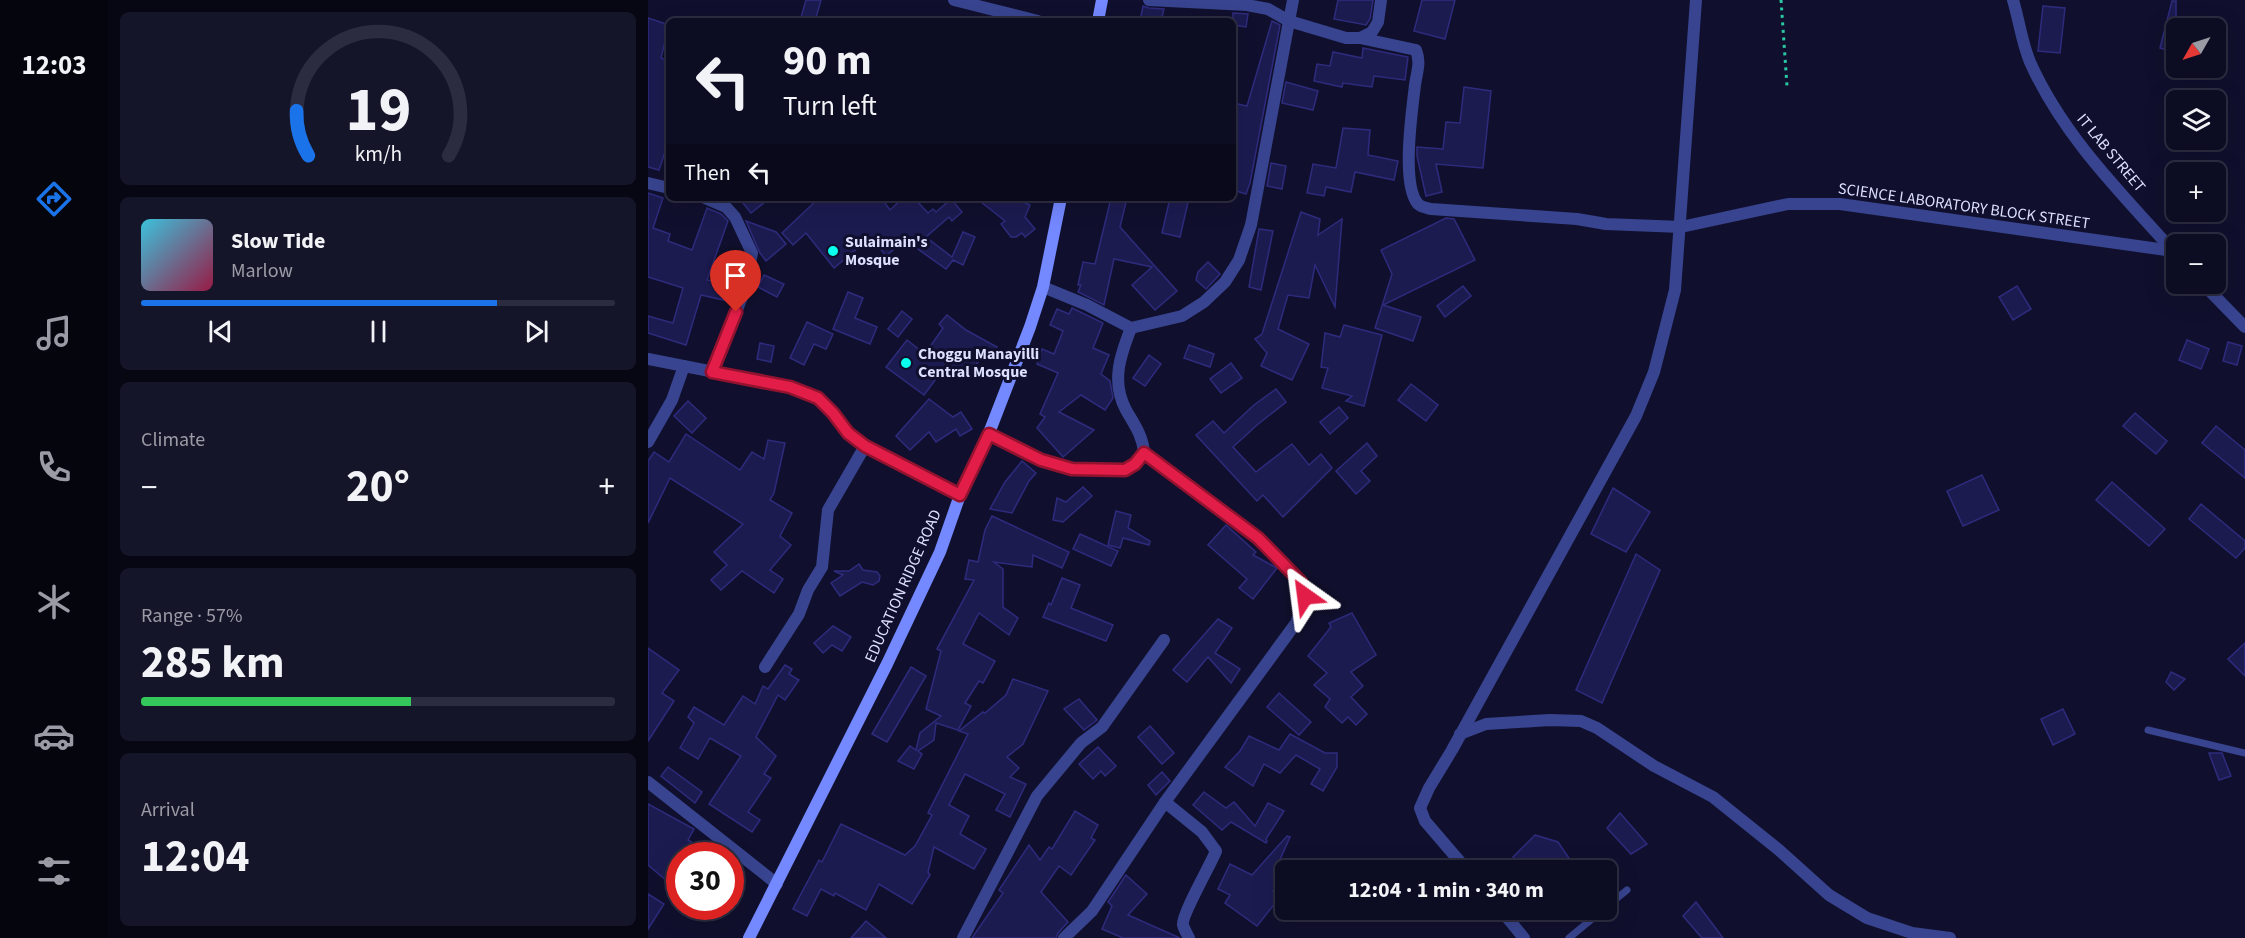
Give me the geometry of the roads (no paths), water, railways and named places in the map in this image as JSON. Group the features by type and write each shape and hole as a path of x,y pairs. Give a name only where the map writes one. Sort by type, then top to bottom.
{"main road":[{"path":"1099,18 1102,0"},
{"name":"EDUCATION RIDGE ROAD","path":"749,938 940,552 960,495 989,434 1018,362 1043,287 1060,201"}],"street":[{"path":"954,0 1026,18"},
{"path":"1149,0 1247,5 1268,9 1288,21 1346,38 1360,38 1372,32 1378,22 1382,0"},
{"path":"1043,287 1087,305 1131,328 1182,316 1204,302 1225,282 1239,260 1251,225 1293,0"},
{"path":"1458,860 1425,821 1420,808 1636,416 1654,372 1675,290 1696,0"},
{"name":"IT LAB STREET","path":"2013,0 2029,60 2049,99 2078,144 2166,243"},
{"name":"SCIENCE LABORATORY BLOCK STREET","path":"1360,38 1416,50 1420,61 1411,122 1408,170 1414,196 1419,205 1431,210 1681,227 1788,204 1840,204 2166,252"},
{"path":"648,183 666,187"},
{"path":"712,201 726,207 735,217 752,253 744,292 712,372"},
{"path":"2213,294 2245,327"},
{"path":"989,434 1041,460 1072,469 1125,470 1135,464 1144,453 1144,443 1125,407 1117,382 1120,357 1131,328"},
{"path":"648,359 790,387 818,398 848,433 865,446 960,495"},
{"path":"648,442 672,400 684,366"},
{"path":"765,667 799,614 808,590 822,567 828,510 865,446"},
{"path":"1064,938 1092,911 1165,802 1296,623 1305,596 1301,582 1258,538 1144,453"},
{"path":"963,938 1037,796 1081,743 1102,727 1164,640"},
{"path":"1460,734 1486,724 1550,720 1581,721 1597,728 1654,766 1713,797 1779,850 1829,895 1867,918 1912,933 1950,938"},
{"path":"648,782 777,884"},
{"path":"1165,802 1202,832 1216,850 1210,867 1185,915 1183,924 1189,938"},
{"path":"1509,920 1524,938"}],"lane":[{"path":"2148,730 2245,753"},
{"path":"1617,898 1627,890"},
{"path":"1569,938 1591,920"}],"place":[{"name":"Sulaimain's Mosque","path":"833,251"},
{"name":"Choggu Manayilli Central Mosque","path":"906,363"}]}
